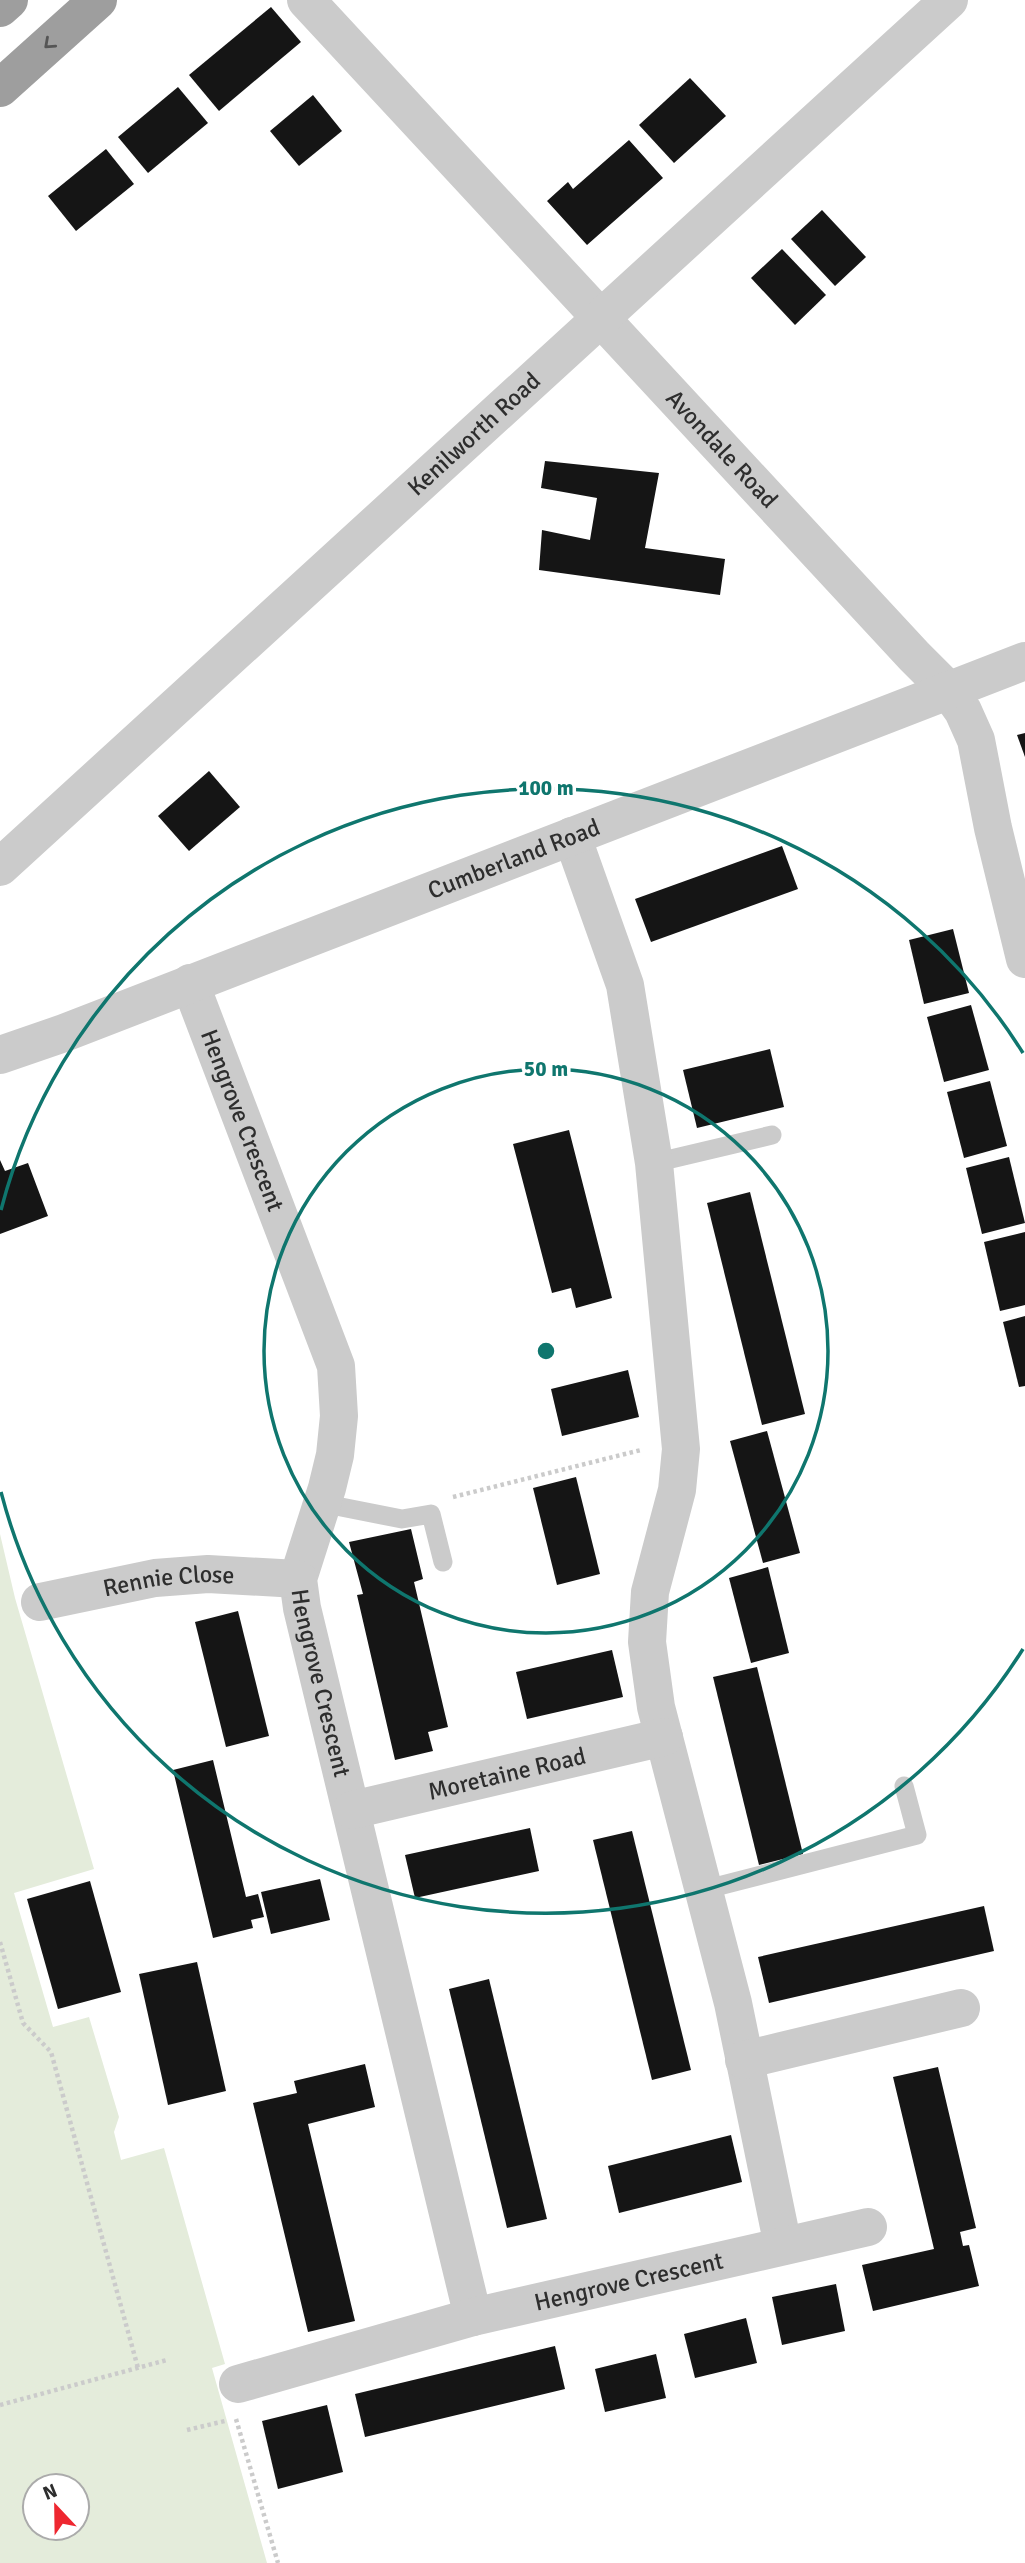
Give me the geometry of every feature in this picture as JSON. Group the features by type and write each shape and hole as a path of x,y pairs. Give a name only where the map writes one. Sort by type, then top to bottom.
{"highway":[{"path":"0,8 9,0"},
{"path":"0,88 98,0"}],"street":[{"name":"Avondale Road","path":"306,0 726,456 948,690 963,710 976,740 993,828 1025,959"},
{"name":"Kenilworth Road","path":"0,867 949,0"},
{"name":"Cumberland Road","path":"0,1055 64,1033 1025,661"},
{"path":"572,836 625,985 654,1163 680,1441 677,1490 650,1592 647,1642 656,1707 733,2003 783,2246"},
{"name":"Hengrove Crescent","path":"190,983 336,1366 339,1416 335,1455 298,1579 302,1608 473,2317"},
{"name":"Rennie Close","path":"40,1602 155,1578 208,1574 298,1579"},
{"name":"Moretaine Road","path":"352,1811 664,1737"},
{"path":"744,2060 961,2008"},
{"name":"Hengrove Crescent","path":"237,2401 473,2317 867,2227"}],"lane":[{"path":"654,1163 772,1135"},
{"path":"321,1503 402,1519 431,1514 443,1562"},
{"path":"703,1890 917,1835 904,1786"}],"path":[{"path":"444,1499 680,1441"},
{"path":"0,1942 23,2023 51,2052 138,2368"},
{"path":"0,2405 167,2360"},
{"path":"187,2430 237,2401 278,2563"}],"green space":[{"path":"0,1534 15,1598 94,1869 14,1893 53,2027 89,2017 119,2117 114,2132 121,2160 164,2148 225,2364 212,2368 267,2563 0,2563"}],"building":[{"path":"271,7 301,42 219,111 189,75"},
{"path":"690,78 726,116 674,163 639,125"},
{"path":"178,87 208,123 148,173 118,137"},
{"path":"313,95 342,131 299,166 270,131"},
{"path":"629,140 663,178 587,245 547,201 568,182 573,189"},
{"path":"106,149 134,184 76,231 48,196"},
{"path":"822,210 866,257 835,286 791,239"},
{"path":"782,249 826,295 795,325 751,278"},
{"path":"545,461 659,473 645,548 725,559 720,595 539,570 542,530 590,540 597,498 541,488"},
{"path":"1025,733 1025,757 1017,735"},
{"path":"209,771 240,807 189,851 158,816"},
{"path":"782,846 798,889 651,942 635,899"},
{"path":"953,929 969,993 924,1004 909,940"},
{"path":"971,1005 989,1070 944,1082 927,1017"},
{"path":"770,1049 784,1107 697,1128 683,1070"},
{"path":"990,1081 1007,1146 964,1158 947,1092"},
{"path":"569,1130 612,1298 576,1308 571,1288 552,1293 513,1144"},
{"path":"1009,1157 1025,1223 982,1234 966,1168"},
{"path":"0,1160 5,1171 28,1163 48,1216 0,1234"},
{"path":"750,1192 805,1414 762,1425 707,1203"},
{"path":"1025,1232 1025,1305 1000,1311 984,1242"},
{"path":"1025,1316 1025,1386 1019,1387 1003,1322"},
{"path":"628,1370 639,1417 562,1436 551,1389"},
{"path":"767,1431 800,1553 763,1563 730,1441"},
{"path":"576,1477 600,1574 557,1585 533,1488"},
{"path":"411,1529 423,1579 414,1582 448,1727 428,1732 433,1751 395,1760 357,1595 363,1594 349,1542"},
{"path":"768,1567 789,1653 751,1663 729,1578"},
{"path":"238,1611 269,1736 226,1747 195,1622"},
{"path":"612,1650 623,1697 527,1719 516,1672"},
{"path":"757,1667 803,1854 759,1865 713,1677"},
{"path":"213,1760 246,1897 258,1894 264,1917 251,1920 253,1928 213,1938 173,1770"},
{"path":"530,1828 539,1871 415,1898 405,1855"},
{"path":"632,1831 691,2070 652,2080 593,1840"},
{"path":"320,1879 330,1920 271,1934 261,1892"},
{"path":"90,1881 121,1992 58,2009 27,1899"},
{"path":"984,1906 994,1951 769,2003 758,1957"},
{"path":"197,1962 226,2091 168,2105 139,1974"},
{"path":"489,1979 547,2219 507,2228 449,1989"},
{"path":"365,2064 375,2107 308,2124 355,2321 308,2332 253,2103 297,2093 294,2081"},
{"path":"938,2067 976,2228 960,2232 963,2246 969,2245 979,2286 873,2311 862,2265 934,2249 893,2077"},
{"path":"731,2135 742,2182 619,2213 608,2166"},
{"path":"836,2284 845,2331 782,2345 772,2297"},
{"path":"746,2318 757,2363 695,2378 684,2334"},
{"path":"555,2346 565,2389 365,2437 355,2394"},
{"path":"656,2354 666,2398 605,2412 595,2369"},
{"path":"327,2405 343,2472 278,2489 262,2421"}]}
